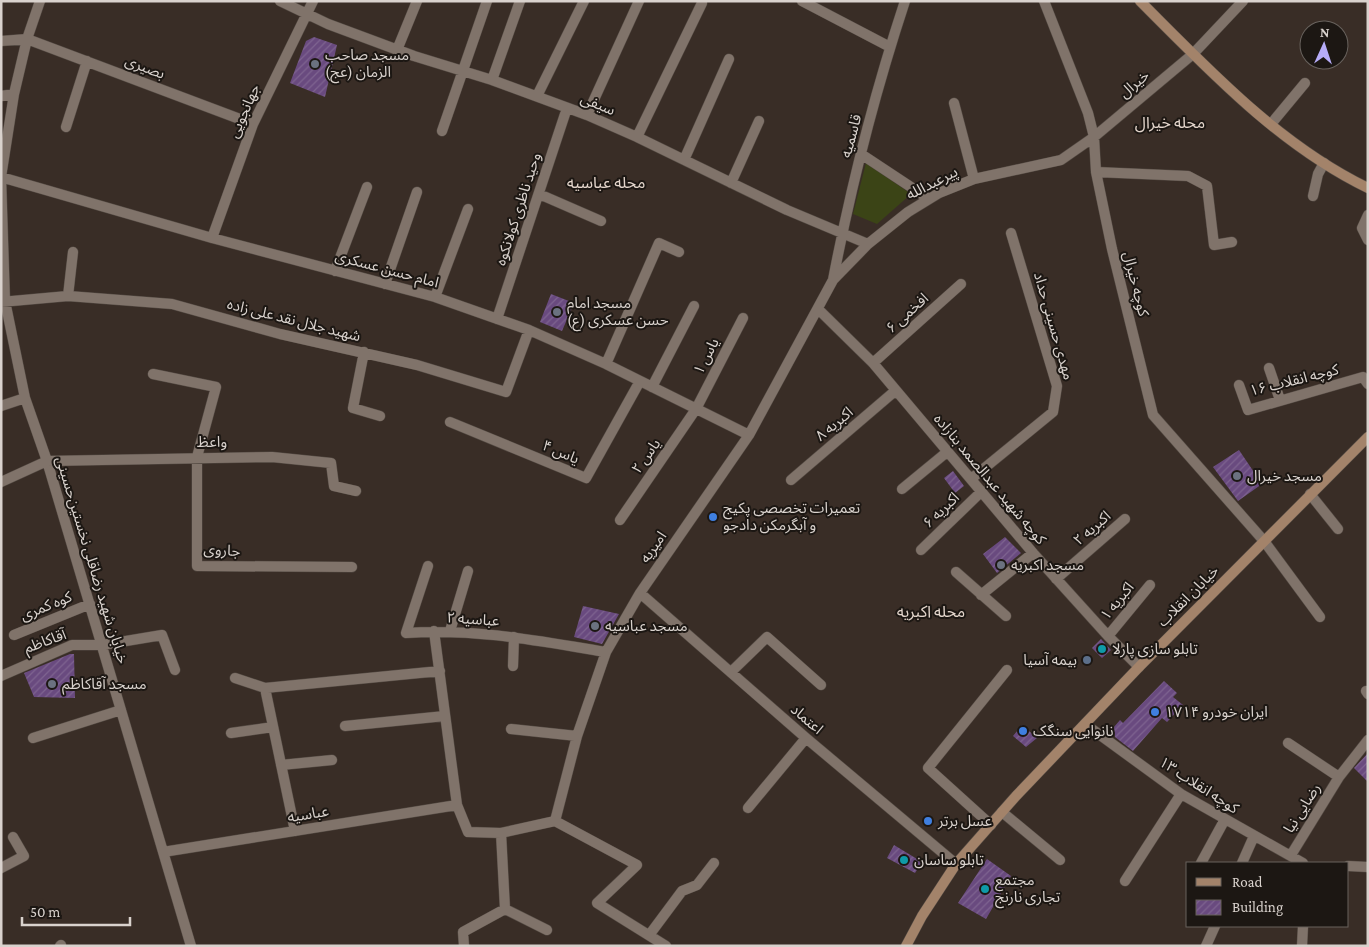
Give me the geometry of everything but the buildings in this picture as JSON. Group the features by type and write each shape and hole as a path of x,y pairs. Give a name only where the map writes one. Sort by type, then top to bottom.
{"main road":[{"path":"1140,1 1249,107 1340,174 1368,188"},
{"name":"خیابان انقلاب","path":"906,946 922,916 956,864 1002,812 1139,667 1368,437"}],"street":[{"name":"خیابان شهید رضاقلی نخستین‌حسینی","path":"40,1 27,39 14,94 1,177 3,302 25,398 47,461 191,946"},
{"name":"سیفی","path":"280,1 307,14 398,50 492,80 587,116 637,137 787,210 868,244"},
{"name":"جهانجویی","path":"212,238 253,124 313,1"},
{"path":"398,50 417,1"},
{"path":"442,131 487,1"},
{"path":"492,80 520,1"},
{"path":"537,96 584,1"},
{"path":"587,116 639,1"},
{"path":"802,1 890,48"},
{"name":"قاسمیه","path":"834,280 861,154 905,1"},
{"name":"کوچه خیرال","path":"1044,1 1088,113 1094,137 1096,172 1153,415 1264,541 1320,618"},
{"name":"خیرال","path":"1094,137 1193,54 1243,1"},
{"path":"637,137 702,2"},
{"path":"1,41 27,39"},
{"name":"بصیری","path":"27,39 253,124"},
{"path":"684,160 729,59"},
{"path":"66,127 87,61"},
{"path":"1271,124 1305,83"},
{"path":"1,96 14,94"},
{"path":"954,103 974,179"},
{"name":"وحید ناظری کولانکوه","path":"497,319 567,108"},
{"path":"731,183 759,121"},
{"name":"پیرعبدالله","path":"818,309 834,280 868,244 908,212 929,199 974,179 1061,160 1094,137"},
{"path":"861,154 929,199"},
{"path":"1313,196 1318,174 1324,163"},
{"path":"1096,172 1188,176 1207,186 1214,245 1232,242"},
{"name":"امام حسن عسکری","path":"1,177 212,238 435,297 529,330 606,364 749,435"},
{"path":"336,271 367,187"},
{"path":"385,284 417,192"},
{"path":"539,194 601,221"},
{"path":"435,297 468,209"},
{"path":"1368,215 1362,228 1368,240"},
{"name":"مهدی حسینی حداد","path":"971,479 1054,412 1058,386 1011,233"},
{"path":"606,364 659,243 678,252"},
{"path":"68,296 73,252"},
{"name":"افخمی ۶","path":"874,364 962,284"},
{"name":"شهید جلال نقد علی زاده","path":"3,302 68,296 172,304 280,334 364,352 506,392 529,330"},
{"path":"652,387 694,306"},
{"name":"کوچه شهید عبدالصمد بنازاده","path":"818,309 874,364 1033,553 1108,636 1139,667"},
{"name":"امیریه","path":"555,821 577,736 606,652 640,593 749,435 818,309"},
{"name":"یاس ۱","path":"696,409 743,318"},
{"path":"364,352 353,408 380,416"},
{"path":"1269,368 1280,400"},
{"path":"153,374 216,387 197,457"},
{"name":"کوچه انقلاب ۱۶","path":"1239,385 1248,410 1362,377 1368,384"},
{"name":"یاس ۴","path":"450,422 586,478 640,381"},
{"name":"اکبریه ۸","path":"791,480 895,391"},
{"path":"1,406 25,398"},
{"name":"یاس ۲","path":"620,520 696,409"},
{"path":"902,489 947,452"},
{"name":"جاروی","path":"197,457 197,566 352,567"},
{"name":"واعظ","path":"47,461 272,457 332,463 334,486 356,491"},
{"path":"1,482 47,461"},
{"name":"اکبریه ۶","path":"921,550 982,491"},
{"path":"1310,494 1338,529"},
{"name":"اکبریه ۲","path":"1056,579 1125,519"},
{"path":"982,595 1033,553"},
{"name":"عباسیه ۲","path":"428,566 406,633 434,631 514,637 606,652"},
{"path":"450,632 468,571"},
{"path":"956,572 1006,616"},
{"name":"اکبریه ۱","path":"1108,636 1150,585"},
{"name":"اعتماد","path":"640,593 806,738 956,864"},
{"name":"کوه کمری","path":"14,635 90,604"},
{"path":"434,631 457,805 468,832 501,833 555,821 637,865 597,903 650,934 666,946"},
{"name":"آقاکاظم","path":"1,676 72,645 102,645 162,635 174,670"},
{"path":"513,666 514,637"},
{"path":"732,672 767,637 821,685"},
{"path":"991,825 928,768 1008,670"},
{"path":"235,678 265,688 440,672"},
{"path":"265,688 295,831"},
{"path":"33,738 121,710"},
{"path":"345,726 446,716"},
{"name":"کوچه انقلاب ۱۳","path":"1085,724 1181,794 1224,821 1302,862"},
{"path":"231,734 273,727"},
{"path":"511,729 577,736"},
{"path":"748,808 806,738"},
{"name":"رضایی نیا","path":"1291,855 1339,778 1368,740"},
{"name":"رضایی نیا","path":"1288,743 1339,778"},
{"path":"281,765 332,760"},
{"path":"1125,881 1181,794"},
{"name":"عباسیه","path":"163,852 457,805"},
{"path":"1002,812 1060,860"},
{"path":"1202,862 1224,821"},
{"path":"501,833 504,910"},
{"path":"1242,862 1254,836"},
{"path":"1,868 24,856 12,837"},
{"path":"650,934 682,891 697,886 714,863"},
{"path":"1349,866 1368,867"},
{"path":"504,910 547,930"},
{"path":"464,946 464,932 504,910"},
{"path":"1206,946 1214,927"},
{"path":"1302,946 1303,927"}],"green space":[{"path":"866,163 911,194 877,224 853,214"}],"place":[{"name":"مسجد صاحب الزمان (عج)","path":"315,64"},
{"name":"مسجد امام حسن عسکری (ع)","path":"557,312"},
{"name":"مسجد خیرال","path":"1237,476"},
{"name":"تعمیرات تخصصی پکیج و آبگرمکن دادجو","path":"713,517"},
{"name":"مسجد اکبریه","path":"1001,565"},
{"name":"مسجد عباسیه","path":"595,626"},
{"name":"تابلو سازی پارلا","path":"1102,649"},
{"name":"بیمه آسیا","path":"1087,660"},
{"name":"مسجد آقاکاظم","path":"52,684"},
{"name":"ایران خودرو ۱۷۱۴","path":"1155,712"},
{"name":"نانوایی سنگک","path":"1023,731"},
{"name":"عسل برتر","path":"928,821"},
{"name":"تابلو ساسان","path":"904,860"},
{"name":"مجتمع تجاری نارنج","path":"985,889"}],"district":[{"name":"محله خیرال","path":"1170,122"},
{"name":"محله عباسیه","path":"606,182"},
{"name":"محله اکبریه","path":"931,611"}]}
